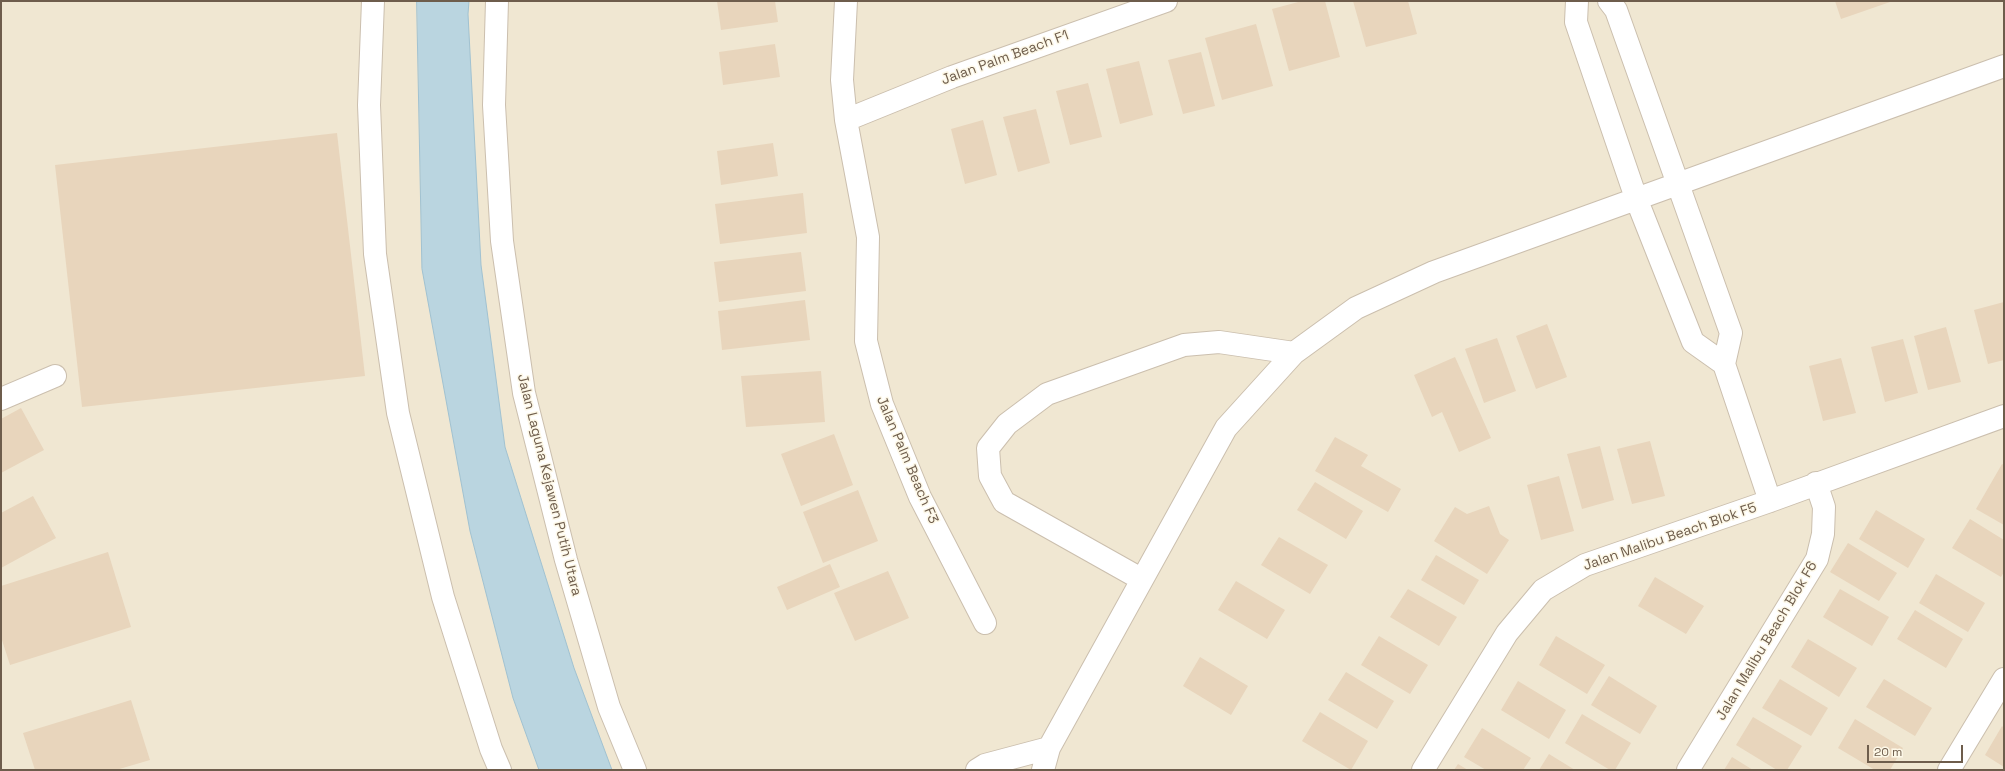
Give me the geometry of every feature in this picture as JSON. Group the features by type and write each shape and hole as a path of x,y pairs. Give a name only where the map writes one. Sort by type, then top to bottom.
{"street":[{"path":"373,1 369,105 375,254 398,413 443,597 491,749 500,770"},
{"name":"Jalan Laguna Kejawen Putih Utara","path":"497,1 494,105 502,241 524,394 568,568 609,707 635,770"},
{"name":"Jalan Palm Beach F3","path":"846,1 842,80 846,120 868,237 866,341 882,404 920,497 985,623"},
{"name":"Jalan Palm Beach F1","path":"846,120 952,77 1166,1"},
{"path":"1577,1 1576,22 1636,198 1693,342 1724,364"},
{"path":"1609,1 1616,10 1731,333 1724,364 1770,501"},
{"path":"1043,770 1049,748 1141,578 1226,428 1294,353 1356,308 1427,275 1677,183 2004,66"},
{"path":"1141,578 1004,502 990,476 988,448 1007,424 1047,394 1184,345 1219,342 1294,353"},
{"path":"1,399 55,376"},
{"name":"Jalan Malibu Beach Blok F5","path":"1423,770 1508,633 1543,590 1586,565 1770,501 1816,483 2004,416"},
{"name":"Jalan Malibu Beach Blok F6","path":"1688,770 1817,559 1823,534 1824,507 1816,483"},
{"path":"1949,770 2004,679"},
{"path":"977,770 985,765 1049,748"}],"shaded area":[{"path":"1,1 2004,1 2004,770 1,770"}],"water":[{"path":"417,1 469,1 468,14 481,265 505,447 574,668 612,770 539,770 513,698 470,531 422,269"}],"building":[{"path":"717,1 775,1 778,22 721,30"},
{"path":"1302,1 1325,1 1340,57 1289,71 1272,9"},
{"path":"1353,1 1408,1 1417,34 1366,47"},
{"path":"1835,1 1893,1 1841,19"},
{"path":"1256,24 1273,86 1222,100 1205,38"},
{"path":"775,44 780,77 723,85 719,52"},
{"path":"1201,52 1215,106 1183,114 1168,60"},
{"path":"1139,61 1153,115 1120,124 1106,69"},
{"path":"1088,83 1102,137 1070,145 1056,91"},
{"path":"1036,109 1050,163 1018,172 1003,117"},
{"path":"983,120 997,175 965,184 951,129"},
{"path":"337,133 365,376 82,407 55,165"},
{"path":"773,143 778,176 721,185 717,151"},
{"path":"803,193 807,233 720,244 715,204"},
{"path":"801,252 806,291 719,302 714,262"},
{"path":"805,300 810,340 722,350 718,311"},
{"path":"2004,302 2004,360 1988,364 1974,310"},
{"path":"1547,324 1567,377 1536,389 1516,336"},
{"path":"1946,327 1961,382 1928,390 1914,336"},
{"path":"1497,338 1516,391 1484,403 1465,349"},
{"path":"1903,339 1918,393 1885,402 1871,347"},
{"path":"1455,357 1491,438 1459,452 1442,412 1432,417 1414,375"},
{"path":"1841,358 1856,413 1823,421 1809,366"},
{"path":"821,371 825,422 746,427 741,376"},
{"path":"21,408 44,450 1,473 1,419"},
{"path":"834,434 853,485 801,506 781,454"},
{"path":"1335,437 1368,455 1361,466 1401,489 1388,512 1315,471"},
{"path":"1650,441 1665,496 1632,504 1617,449"},
{"path":"1600,446 1614,500 1582,509 1567,454"},
{"path":"2002,464 2004,465 2004,525 1976,509"},
{"path":"1559,476 1574,531 1541,540 1527,485"},
{"path":"1315,482 1363,511 1346,539 1297,510"},
{"path":"858,490 878,541 823,563 803,512"},
{"path":"33,496 56,538 1,568 1,513"},
{"path":"1489,506 1500,534 1509,540 1487,574 1434,541 1455,507 1467,514"},
{"path":"1876,510 1925,539 1908,568 1859,539"},
{"path":"1970,519 2004,540 2004,572 2001,577 1952,548"},
{"path":"1279,537 1328,565 1310,594 1261,565"},
{"path":"1848,543 1897,573 1879,601 1830,572"},
{"path":"108,552 131,627 10,665 1,637 1,586"},
{"path":"1436,555 1479,580 1464,605 1421,580"},
{"path":"830,564 840,587 787,610 777,587"},
{"path":"888,571 909,618 855,641 834,593"},
{"path":"1936,574 1985,603 1968,632 1919,603"},
{"path":"1655,577 1704,606 1686,634 1638,606"},
{"path":"1236,581 1285,610 1267,639 1218,610"},
{"path":"1408,589 1457,617 1439,646 1390,617"},
{"path":"1840,589 1889,617 1872,646 1823,617"},
{"path":"1915,610 1963,639 1946,668 1897,639"},
{"path":"1379,636 1428,665 1410,694 1361,665"},
{"path":"1556,636 1605,665 1587,694 1539,665"},
{"path":"1808,639 1857,668 1839,697 1791,667"},
{"path":"1200,657 1248,686 1231,715 1183,686"},
{"path":"1346,672 1394,701 1377,729 1328,700"},
{"path":"1609,676 1657,706 1640,734 1591,705"},
{"path":"1780,679 1828,708 1811,736 1762,708"},
{"path":"1884,679 1932,708 1915,736 1866,707"},
{"path":"1518,681 1566,710 1549,739 1501,710"},
{"path":"131,700 150,760 116,770 35,770 23,733"},
{"path":"1320,712 1368,741 1351,770 1302,741"},
{"path":"1582,714 1631,743 1615,770 1610,770 1565,743"},
{"path":"1753,717 1802,746 1787,770 1777,770 1736,745"},
{"path":"1855,719 1903,748 1890,770 1875,770 1838,748"},
{"path":"2002,726 2004,728 2004,767 1985,755"},
{"path":"1482,728 1531,758 1523,770 1486,770 1464,757"},
{"path":"1549,754 1575,770 1539,770"},
{"path":"1732,757 1753,770 1724,770"},
{"path":"1458,764 1468,770 1454,770"}]}
